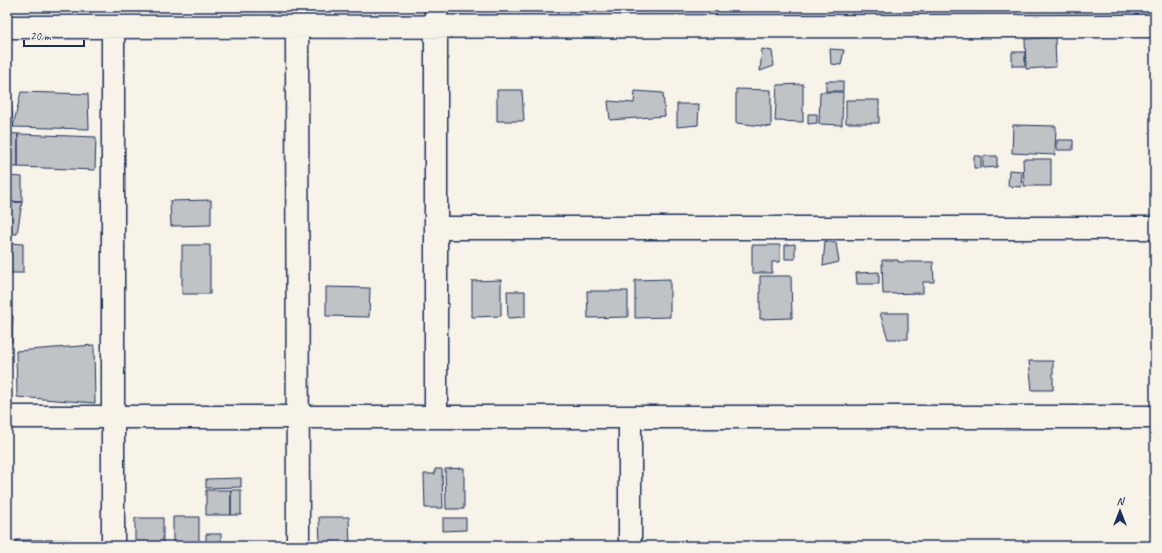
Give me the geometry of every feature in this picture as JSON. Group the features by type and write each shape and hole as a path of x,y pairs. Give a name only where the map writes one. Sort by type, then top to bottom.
{"street":[{"path":"436,17 436,417"},
{"path":"7,27 297,27 436,17 1155,26"},
{"path":"112,27 113,546"},
{"path":"297,27 298,546"},
{"path":"436,228 1155,228"},
{"path":"7,417 1155,417"},
{"path":"630,417 630,546"}],"building":[{"path":"1055,38 1056,67 1026,69 1025,39"},
{"path":"762,49 772,51 774,66 760,71"},
{"path":"830,49 844,50 841,65 831,64"},
{"path":"1012,52 1025,52 1025,66 1012,66"},
{"path":"826,81 843,81 843,91 826,91"},
{"path":"803,84 803,122 775,121 777,85"},
{"path":"736,89 771,90 771,127 736,123"},
{"path":"497,90 522,90 524,121 497,121"},
{"path":"635,91 663,93 665,116 610,120 608,101 634,103"},
{"path":"21,92 88,94 89,129 13,127"},
{"path":"820,92 843,92 842,125 819,124"},
{"path":"7,96 11,96 13,127 7,127"},
{"path":"846,100 879,100 879,123 846,123"},
{"path":"677,104 699,104 698,125 677,127"},
{"path":"808,114 817,114 817,123 808,124"},
{"path":"1013,125 1056,126 1055,155 1012,153"},
{"path":"7,133 18,134 18,167 7,167"},
{"path":"18,134 96,137 95,170 18,167"},
{"path":"1057,140 1073,140 1073,150 1057,150"},
{"path":"974,156 981,156 981,168 974,168"},
{"path":"983,156 997,156 997,167 983,168"},
{"path":"1023,159 1051,159 1051,186 1024,186"},
{"path":"1009,170 1022,171 1021,187 1008,186"},
{"path":"7,176 22,177 22,202 7,201"},
{"path":"211,200 211,225 171,226 170,201"},
{"path":"22,202 17,234 7,234 7,203"},
{"path":"825,241 836,243 839,262 823,266"},
{"path":"7,243 23,244 23,273 7,273"},
{"path":"795,244 795,259 785,259 785,245"},
{"path":"182,245 210,245 210,294 182,294"},
{"path":"752,245 780,245 780,262 772,262 772,273 752,273"},
{"path":"882,260 898,260 898,262 933,262 934,282 923,282 923,293 883,294"},
{"path":"879,272 879,284 857,284 856,273"},
{"path":"760,276 791,276 792,318 760,319"},
{"path":"670,279 670,317 635,318 635,280"},
{"path":"501,280 501,316 472,317 472,281"},
{"path":"326,287 370,288 369,317 326,316"},
{"path":"507,291 525,291 525,317 508,318"},
{"path":"587,291 628,291 628,317 588,318"},
{"path":"880,313 908,313 908,339 888,339"},
{"path":"7,316 13,316 12,342 7,342"},
{"path":"94,345 95,403 17,397 16,351"},
{"path":"1029,361 1053,361 1053,390 1032,390"},
{"path":"464,468 464,509 446,509 445,469"},
{"path":"435,469 442,469 443,508 425,508 424,474 435,474"},
{"path":"241,478 241,487 206,488 206,479"},
{"path":"206,490 231,490 231,515 206,515"},
{"path":"231,490 241,490 241,515 231,515"},
{"path":"173,517 199,517 199,546 173,546"},
{"path":"319,517 349,517 350,546 320,546"},
{"path":"135,518 163,518 163,546 135,546"},
{"path":"443,518 466,518 466,530 443,531"},
{"path":"206,534 221,534 221,546 206,546"},
{"path":"16,540 43,540 43,546 16,546"},
{"path":"45,540 70,540 70,546 45,546"}]}
